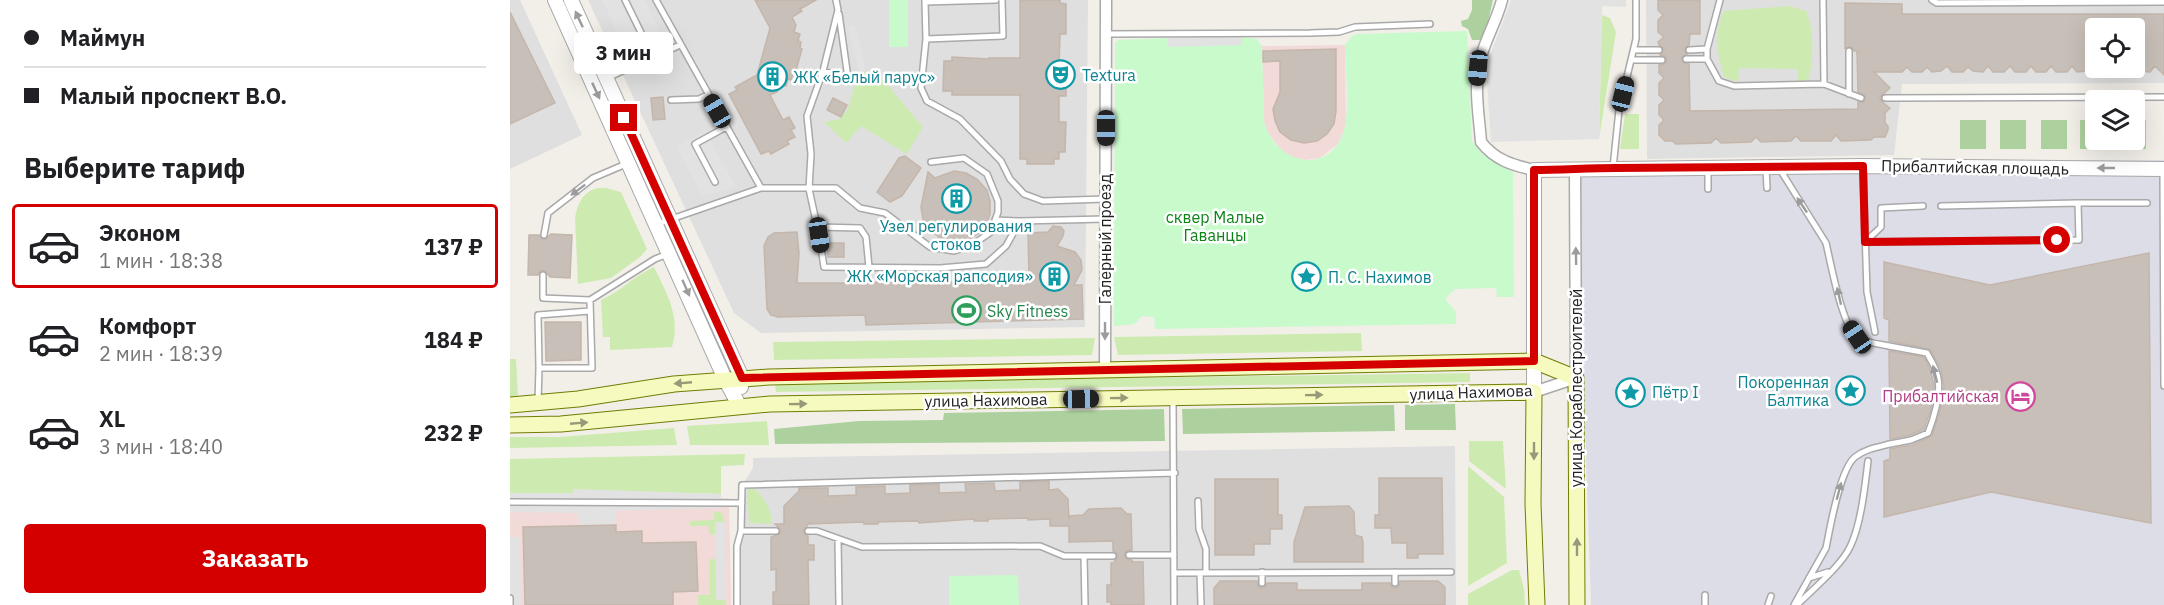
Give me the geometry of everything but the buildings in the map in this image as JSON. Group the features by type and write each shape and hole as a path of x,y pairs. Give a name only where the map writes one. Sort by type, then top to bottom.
{"main road":[{"name":"улица Нахимова","path":"510,405 578,399 674,384 742,378 1534,361 1576,378"},
{"name":"улица Кораблестроителей","path":"1576,378 1577,605"},
{"name":"улица Нахимова","path":"510,424 561,424 793,404 1534,392"},
{"path":"1534,392 1533,504 1537,605"}],"street":[{"path":"555,0 629,163 663,222 742,378 740,407"},
{"path":"571,0 642,157 663,222 670,253 725,379 740,407"},
{"name":"Галерный проезд","path":"1105,370 1106,0"},
{"path":"1502,0 1478,68 1481,142 1494,157 1515,166 1534,170 1534,392"},
{"name":"Прибалтийская площадь","path":"1534,170 1863,166 2163,169"},
{"name":"улица Кораблестроителей","path":"1575,171 1576,378"},
{"name":"улица Нахимова","path":"1534,392 1576,378"}],"lane":[{"path":"625,0 653,57"},
{"path":"656,0 761,188"},
{"path":"822,71 848,78 836,0"},
{"path":"996,0 925,1 926,39 921,88 927,101 960,119 1001,161 1010,179 1024,194 1042,201 1105,199"},
{"path":"926,39 1003,36 1002,0"},
{"path":"1613,168 1619,110 1636,39 1636,0"},
{"path":"1720,0 1707,49 1707,59 1719,81 1734,87 1824,84 1861,98"},
{"path":"1823,0 1824,84"},
{"path":"1932,0 1937,3 2164,2"},
{"path":"838,10 807,116 811,154 809,189 824,267 940,268 986,264 1006,246 1020,221"},
{"path":"1106,34 1319,33 1339,32 1355,27 1430,24"},
{"path":"606,78 680,45"},
{"path":"1689,50 1707,49"},
{"path":"1634,50 1659,50"},
{"path":"1849,51 1849,94"},
{"path":"1686,59 1707,59"},
{"path":"1631,60 1662,60"},
{"path":"671,100 699,99 707,95"},
{"path":"1885,98 2164,98"},
{"path":"715,182 695,144 726,127"},
{"path":"544,235 548,213 593,178 642,157"},
{"path":"663,222 761,188 836,188 860,208 885,213 930,247 954,251 992,232 998,212 998,201 987,174 964,158 931,162"},
{"path":"1863,166 1867,292 1875,332"},
{"path":"1767,188 1772,167"},
{"path":"1772,167 1826,243 1844,318 1857,337 1875,344 1927,353 1937,372 1938,393 1934,417 1928,433 1911,440 1872,448 1853,458 1840,484 1826,548 1795,605"},
{"path":"1708,168 1708,189"},
{"path":"2163,169 2164,386"},
{"path":"1865,242 2079,240 2078,203"},
{"path":"1941,206 2147,203"},
{"path":"1865,242 1881,227 1881,208 1923,206"},
{"path":"995,220 1106,219"},
{"path":"817,227 860,228 866,237 869,267"},
{"path":"543,275 543,298 590,300 670,253"},
{"path":"538,368 592,368 590,300"},
{"path":"538,403 538,315 590,311"},
{"path":"1173,398 1174,605"},
{"path":"1795,605 1831,571 1850,548 1862,507 1868,461"},
{"path":"737,605 736,546 741,531 742,485 1174,473"},
{"path":"1198,501 1199,529 1206,549 1201,605"},
{"path":"510,502 742,503"},
{"path":"741,531 776,531"},
{"path":"808,531 818,531 862,547 1040,546 1064,556 1113,556"},
{"path":"838,538 839,605"},
{"path":"1128,555 1174,555"},
{"path":"1084,556 1084,605"},
{"path":"1809,578 1831,571"},
{"path":"1262,572 1262,583"},
{"path":"1395,572 1395,583"},
{"path":"1174,573 1451,572"},
{"path":"1705,595 1705,605"},
{"path":"1768,605 1771,596"},
{"path":"510,598 510,605"}],"shaded area":[{"path":"510,0 520,0 582,135 510,169"},
{"path":"588,0 1088,0 1085,327 761,333 734,313"},
{"path":"602,0 645,0 664,41 629,57"},
{"path":"1511,0 1626,0 1626,7 1602,6 1599,139 1491,142 1486,66"},
{"path":"1646,0 2164,0 2164,83 1902,84 1894,155 1647,159"},
{"path":"855,25 866,70 859,72 848,26"},
{"path":"1241,37 1242,45 1168,47 1168,38"},
{"path":"1345,45 1346,121 1343,134 1337,145 1320,158 1306,160 1293,158 1283,152 1267,132 1264,121 1262,46"},
{"path":"705,131 736,187 703,196 676,147"},
{"path":"2164,160 2164,605 1591,605 1576,162"},
{"path":"1455,446 1456,605 738,605 738,548 744,482 753,468 753,458"},
{"path":"574,489 721,494 721,508 616,511 616,524 579,525 578,513 510,512 510,493 573,493"},
{"path":"510,496 729,498 731,605 510,605"},
{"path":"715,522 725,522 726,600 716,600"},
{"path":"520,537 521,605 510,605 510,538"}],"green space":[{"path":"889,0 908,0 908,47 889,47"},
{"path":"1472,0 1493,0 1485,35 1481,40 1472,40 1468,29 1462,26 1461,21 1468,19 1472,10"},
{"path":"1789,6 1806,11 1809,19 1812,45 1809,79 1798,82 1798,69 1739,68 1738,82 1724,77 1717,35 1724,11"},
{"path":"1602,15 1610,18 1616,32 1599,139"},
{"name":"сквер Малые Гаванцы","path":"1467,31 1472,141 1481,153 1513,172 1514,297 1497,297 1496,288 1455,289 1445,299 1456,312 1456,324 1155,329 1154,317 1142,316 1135,324 1114,326 1115,43 1118,40 1168,38 1168,46 1241,45 1241,37 1257,39 1262,46 1264,121 1270,135 1278,147 1289,155 1314,160 1326,156 1336,147 1343,133 1347,114 1345,45 1352,36"},
{"path":"875,70 923,127 907,154 861,126 846,143 824,122 840,119 848,109 858,75"},
{"path":"1625,114 1639,114 1639,149 1620,149"},
{"path":"1960,120 1986,120 1986,149 1960,149"},
{"path":"2000,120 2026,120 2026,149 2000,149"},
{"path":"2041,120 2067,120 2067,149 2041,149"},
{"path":"2080,120 2085,120 2085,149 2080,149"},
{"path":"2145,120 2146,120 2145,149"},
{"path":"597,188 621,192 647,249 640,257 611,278 578,284 575,218 582,199"},
{"path":"654,267 668,296 674,316 672,347 610,350 610,337 603,337 601,300"},
{"path":"1361,333 1362,351 1118,355 1114,337"},
{"path":"1095,338 1092,355 774,360 773,342"},
{"path":"510,359 516,359 518,397 510,398"},
{"path":"1470,373 1470,382 776,392 775,383"},
{"path":"1455,404 1456,430 1405,430 1405,405"},
{"path":"1394,405 1395,431 1183,434 1182,409"},
{"path":"1164,409 1165,441 775,444 774,429 859,421 943,420 944,413"},
{"path":"767,421 769,445 690,445 687,426"},
{"path":"674,428 677,445 510,448 510,437 559,437"},
{"path":"1469,441 1503,441 1506,489 1469,461"},
{"path":"745,454 744,465 721,466 721,494 574,490 574,493 510,493 510,459"},
{"path":"1468,466 1504,497 1507,563 1468,586"},
{"path":"747,489 755,489 762,497 769,509 772,524 749,523"},
{"path":"714,511 722,513 725,522 716,522 716,534 709,535 709,526 690,526 690,521 714,520"},
{"path":"709,559 716,559 716,599 726,600 726,605 698,605 698,595 710,595"},
{"path":"1512,570 1519,570 1525,605 1468,605 1468,594"},
{"path":"1018,575 1019,605 949,605 949,576"}],"place":[{"name":"Textura","path":"1061,75"},
{"name":"ЖК «Белый парус»","path":"772,77"},
{"name":"Узел регулирования стоков","path":"956,198"},
{"name":"ЖК «Морская рапсодия»","path":"1054,276"},
{"name":"П. С. Нахимов","path":"1307,277"},
{"name":"Sky Fitness","path":"966,311"},
{"name":"Покоренная Балтика","path":"1850,391"},
{"name":"Пётр I","path":"1631,392"},
{"name":"Прибалтийская","path":"2020,396"}],"route":[{"path":"624,118 742,378 1534,361 1534,170 1863,166 1865,242 2057,240"}]}
